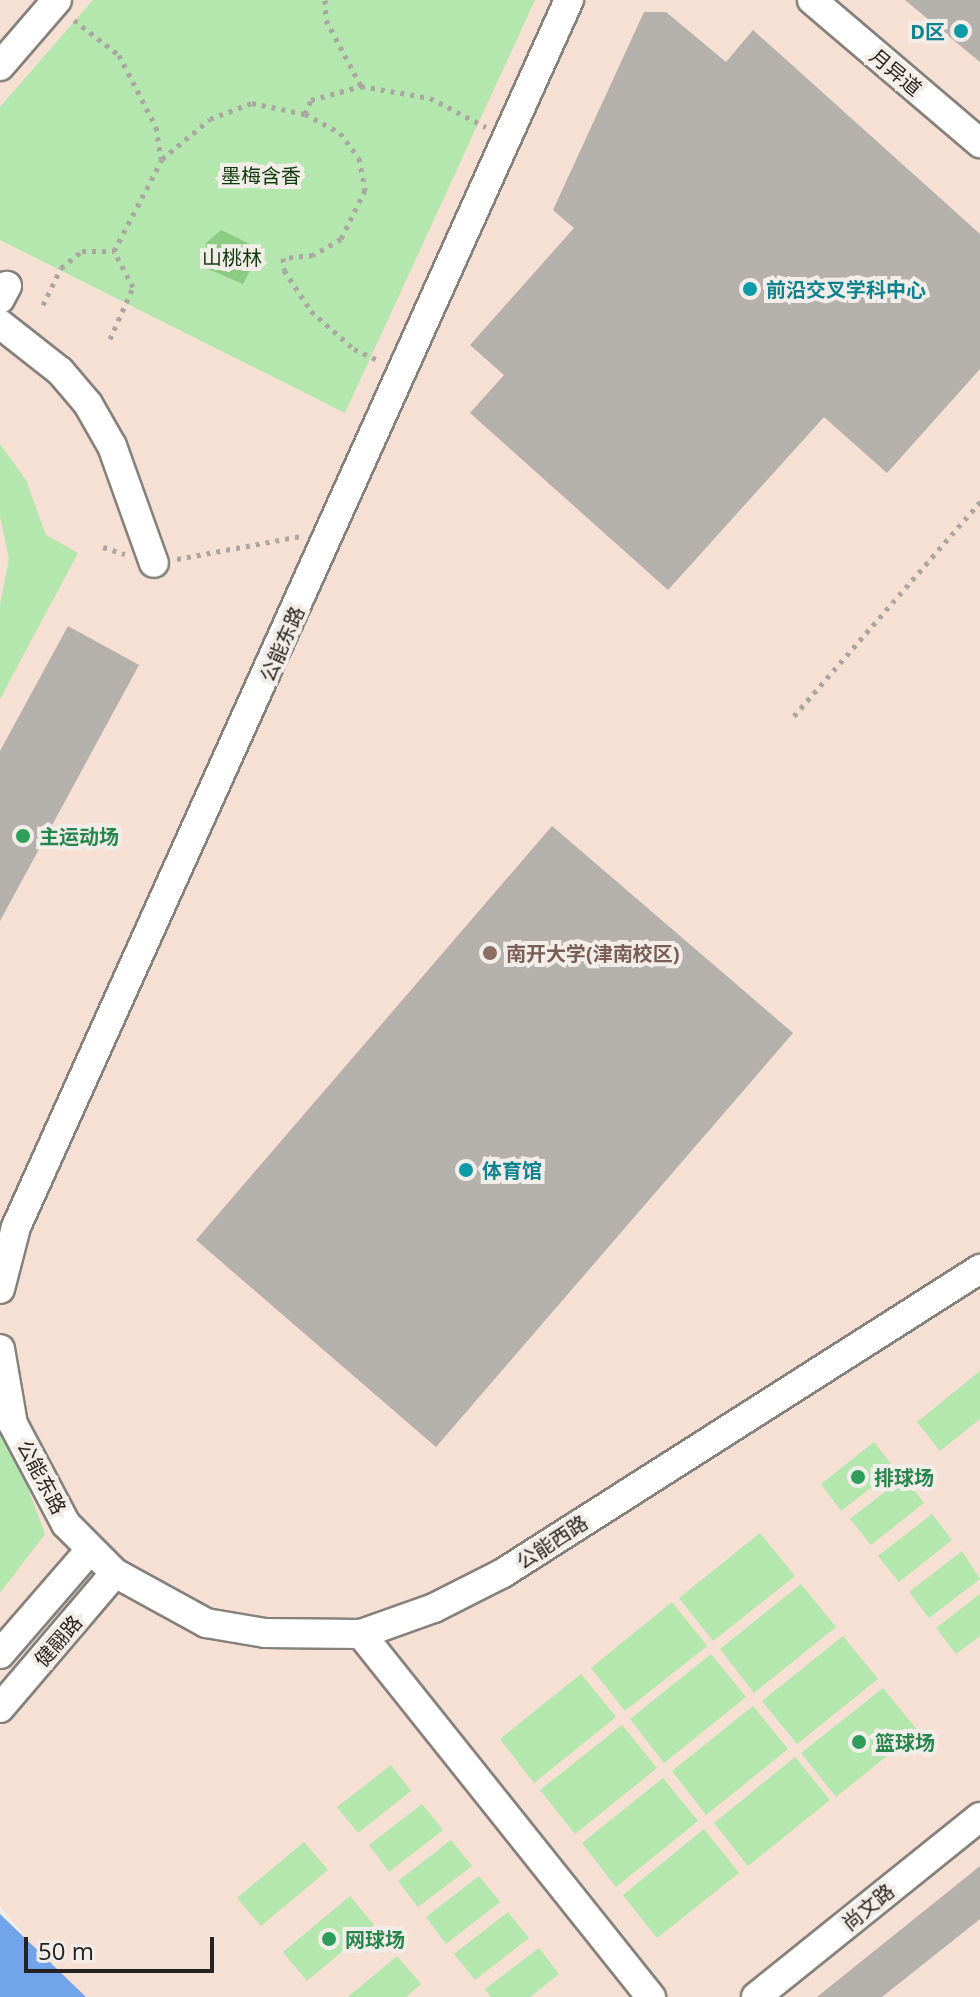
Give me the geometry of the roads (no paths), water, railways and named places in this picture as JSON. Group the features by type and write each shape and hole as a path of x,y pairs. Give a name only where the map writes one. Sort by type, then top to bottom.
{"street":[{"name":"公能东路","path":"0,1289 16,1227 334,530 401,370 569,0"},
{"name":"月异道","path":"812,0 980,143"},
{"path":"0,66 55,2"},
{"path":"0,324 60,371 88,404 112,446 154,563"},
{"name":"公能西路","path":"90,1550 115,1573 206,1623 265,1633 361,1634 434,1608 503,1573 980,1269"},
{"name":"公能东路","path":"0,1349 13,1424 66,1524 90,1550"},
{"name":"健翮路","path":"0,1654 90,1550"},
{"name":"健翮路","path":"0,1708 115,1573"},
{"path":"361,1634 651,1997"},
{"name":"尚文路","path":"756,1997 980,1817"}],"water":[{"path":"0,1914 86,1997 0,1997"}],"place":[{"name":"D区","path":"961,31"},
{"name":"前沿交叉学科中心","path":"750,289"},
{"name":"主运动场","path":"23,836"},
{"name":"南开大学(津南校区)","path":"490,953"},
{"name":"体育馆","path":"466,1170"},
{"name":"排球场","path":"858,1477"},
{"name":"篮球场","path":"859,1742"},
{"name":"网球场","path":"329,1939"}],"park label":[{"name":"墨梅含香","path":"261,175"},
{"name":"山桃林","path":"232,257"}]}
